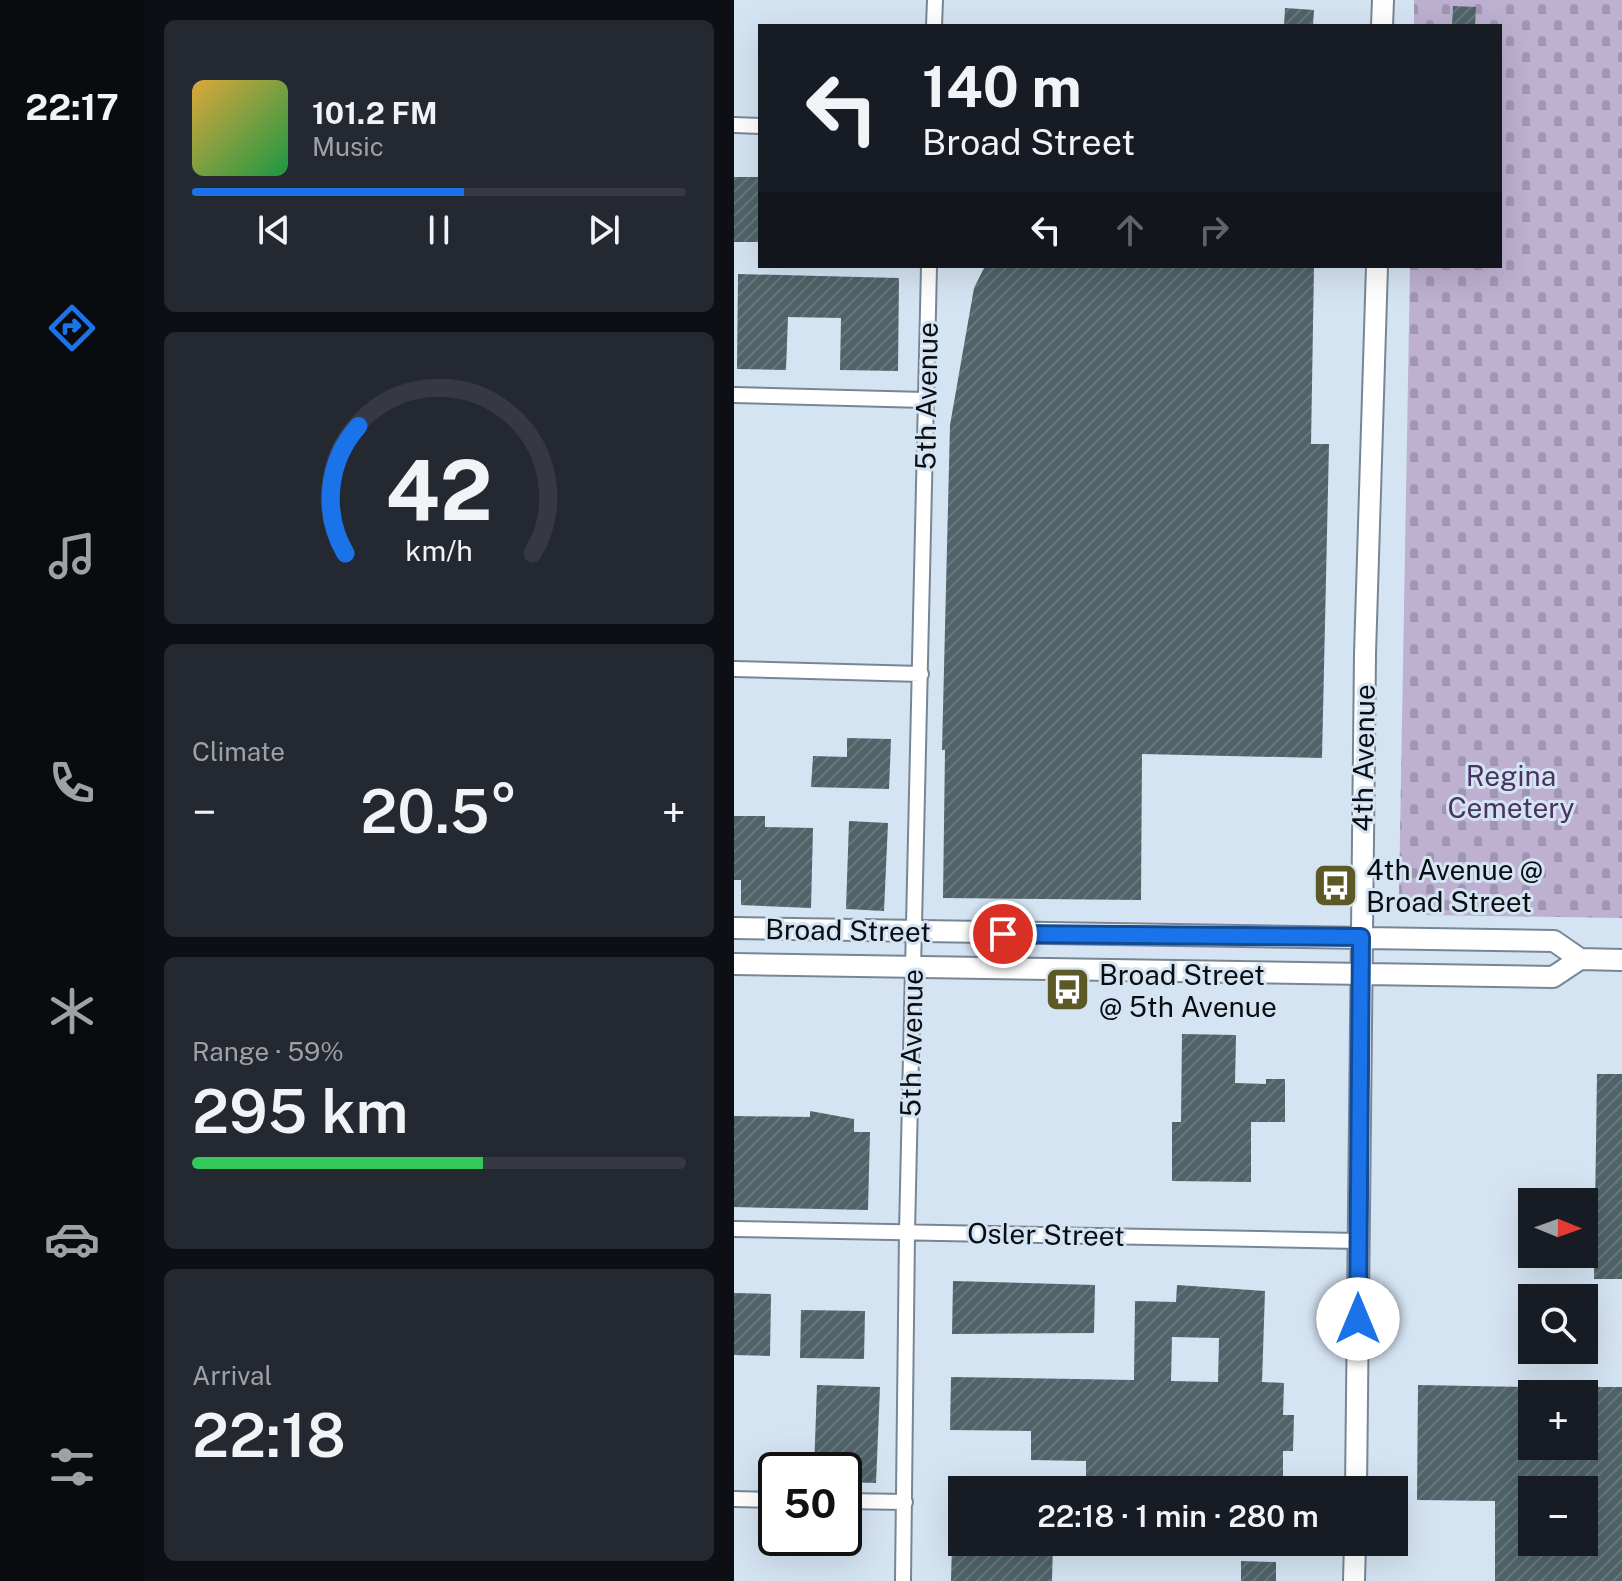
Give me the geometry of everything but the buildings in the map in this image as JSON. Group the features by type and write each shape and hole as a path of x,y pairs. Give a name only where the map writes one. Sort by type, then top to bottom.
{"main road":[{"path":"1382,24 1383,0"},
{"name":"4th Avenue","path":"1356,1476 1365,654 1377,268"},
{"name":"Broad Street","path":"734,928 1554,941 1580,959 1622,960"},
{"name":"Broad Street","path":"734,964 1553,977 1580,959"},
{"path":"1354,1581 1355,1556"}],"street":[{"path":"934,24 935,0"},
{"path":"734,125 758,126"},
{"name":"5th Avenue","path":"903,1581 907,1232 929,268"},
{"path":"734,395 925,400"},
{"path":"734,669 921,674"},
{"name":"Osler Street","path":"734,1229 1358,1241"},
{"path":"734,1499 758,1500"},
{"path":"862,1501 905,1502"}],"green space":[{"name":"Regina Cemetery","path":"1414,0 1622,0 1622,918 1423,915 1399,894 1410,268 1502,268 1502,24 1414,24"}],"place":[{"name":"4th Avenue @ Broad Street","path":"1335,885"},
{"name":"Broad Street @ 5th Avenue","path":"1068,990"}],"route":[{"path":"1003,934 1361,937 1358,1319"}]}
